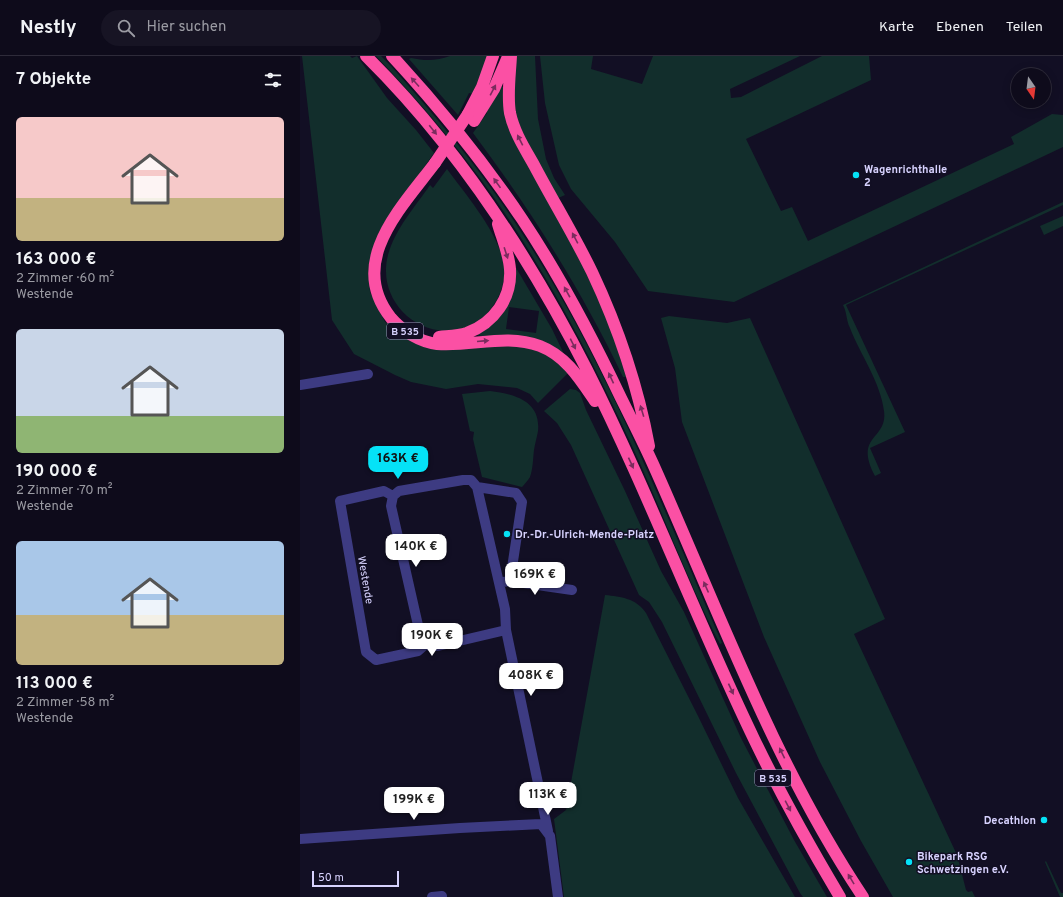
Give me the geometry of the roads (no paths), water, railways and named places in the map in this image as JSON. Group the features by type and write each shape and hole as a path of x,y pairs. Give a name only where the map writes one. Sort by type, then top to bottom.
{"highway":[{"name":"B 535","path":"366,56 430,127 496,215 527,262 562,323 588,372 614,428 753,738 801,831 840,897"},
{"name":"B 535","path":"392,56 475,153 523,220 586,327 652,463 726,633 767,722 806,801 863,897"},
{"name":"B 535","path":"471,118 492,56"},
{"name":"B 535","path":"496,215 510,269 508,290 503,303 497,312 478,328 466,334 438,337 413,327 401,318 390,305 382,278 385,253 389,240 437,166 471,118 494,89 510,56"},
{"name":"B 535","path":"510,56 509,103 513,124 530,158 574,236 602,295 626,358 644,420 652,463"},
{"name":"B 535","path":"437,166 387,229 378,247 374,269 375,284 379,299 388,314 401,328 410,334 418,339 431,342 458,344 512,340 533,344 550,351 559,356 572,368 614,428"}],"street":[{"path":"300,385 368,374"},
{"path":"426,644 420,634 391,506 393,496 399,491 463,480 471,480 477,487 506,609 506,630 549,834 558,897"},
{"path":"477,487 516,493 522,502 510,581"},
{"name":"Westende","path":"393,496 384,491 340,500 366,652 376,660 418,651 426,644 430,646 438,646 506,630"},
{"path":"499,582 510,581 572,590"},
{"path":"300,839 529,824 541,824 549,834"}],"place":[{"name":"Wagenrichthalle 2","path":"856,175"},
{"name":"Dr.-Dr.-Ulrich-Mende-Platz","path":"507,534"},
{"name":"Decathlon","path":"1044,820"},
{"name":"Bikepark RSG Schwetzingen e.V.","path":"909,862"}]}
